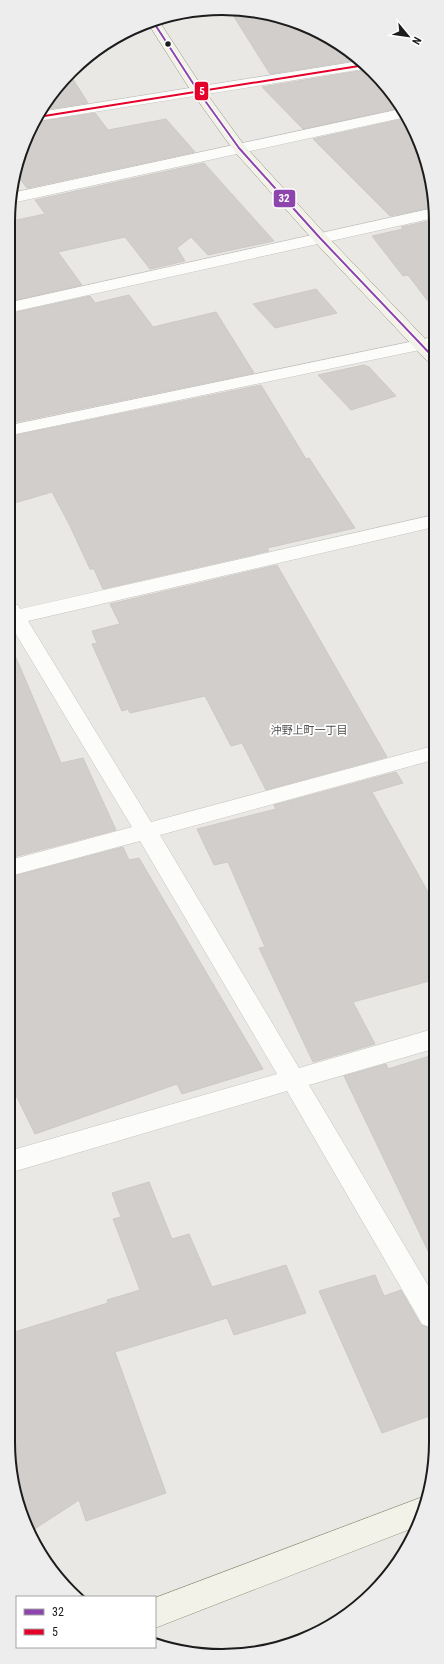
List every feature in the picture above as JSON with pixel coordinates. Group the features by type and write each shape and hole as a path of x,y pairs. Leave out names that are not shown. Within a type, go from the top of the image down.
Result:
{"street":[{"path":"156,26 198,91 239,148 320,238 427,344"},
{"path":"44,116 358,66"},
{"path":"17,197 398,113"},
{"path":"15,306 429,214"},
{"path":"15,429 427,344"},
{"path":"15,614 429,522"},
{"path":"15,620 146,831 429,1311"},
{"path":"15,867 429,754"},
{"path":"15,1160 429,1040"},
{"path":"156,1612 416,1513"}],"building":[{"path":"233,15 262,19 289,26 314,36 352,61 270,74"},
{"path":"362,70 378,86 395,109 303,129 262,87"},
{"path":"73,79 88,103 49,109"},
{"path":"95,113 108,130 166,119 195,152 27,188 20,179 26,155 41,121"},
{"path":"401,119 408,130 418,155 425,182 429,208 390,216 313,139"},
{"path":"204,163 274,241 208,255 191,237 177,248 185,261 150,269 125,237 58,252 82,285 15,300 15,220 45,214 35,200"},
{"path":"429,221 429,302 408,275 403,276 372,236 403,229 401,227"},
{"path":"316,289 337,313 275,328 253,304"},
{"path":"129,295 153,327 216,312 254,373 15,422 15,312 90,296 95,303"},
{"path":"364,365 369,367 396,396 351,410 318,375"},
{"path":"261,385 306,459 309,458 355,528 267,548 269,551 103,589 94,569 90,569 52,492 15,503 15,435"},
{"path":"277,565 387,757 266,790 242,743 231,746 205,696 130,713 128,709 122,711 92,644 97,643 92,631 120,624 110,604"},
{"path":"15,655 61,763 83,758 116,830 15,857"},
{"path":"396,772 403,783 372,792 429,894 429,981 353,1002 375,1044 313,1062 259,948 265,947 228,862 214,865 197,829 276,809 274,805"},
{"path":"123,847 129,860 139,858 263,1069 182,1094 177,1084 35,1134 15,1093 15,876"},
{"path":"429,1056 429,1253 344,1076 386,1064 388,1069"},
{"path":"149,1182 172,1239 189,1234 212,1287 286,1265 306,1313 234,1335 227,1318 115,1352 166,1493 86,1521 79,1500 34,1529 22,1496 15,1456 15,1332 108,1303 107,1300 140,1290 113,1219 121,1217 112,1193"},
{"path":"375,1275 384,1296 401,1290 421,1325 429,1328 429,1416 382,1433 319,1291"}],"transit line":[{"name":"32","path":"156,26 198,91 239,148 320,238 429,353"},
{"name":"5","path":"44,116 358,66"}],"district":[{"name":"沖野上町一丁目","path":"309,730"}]}
